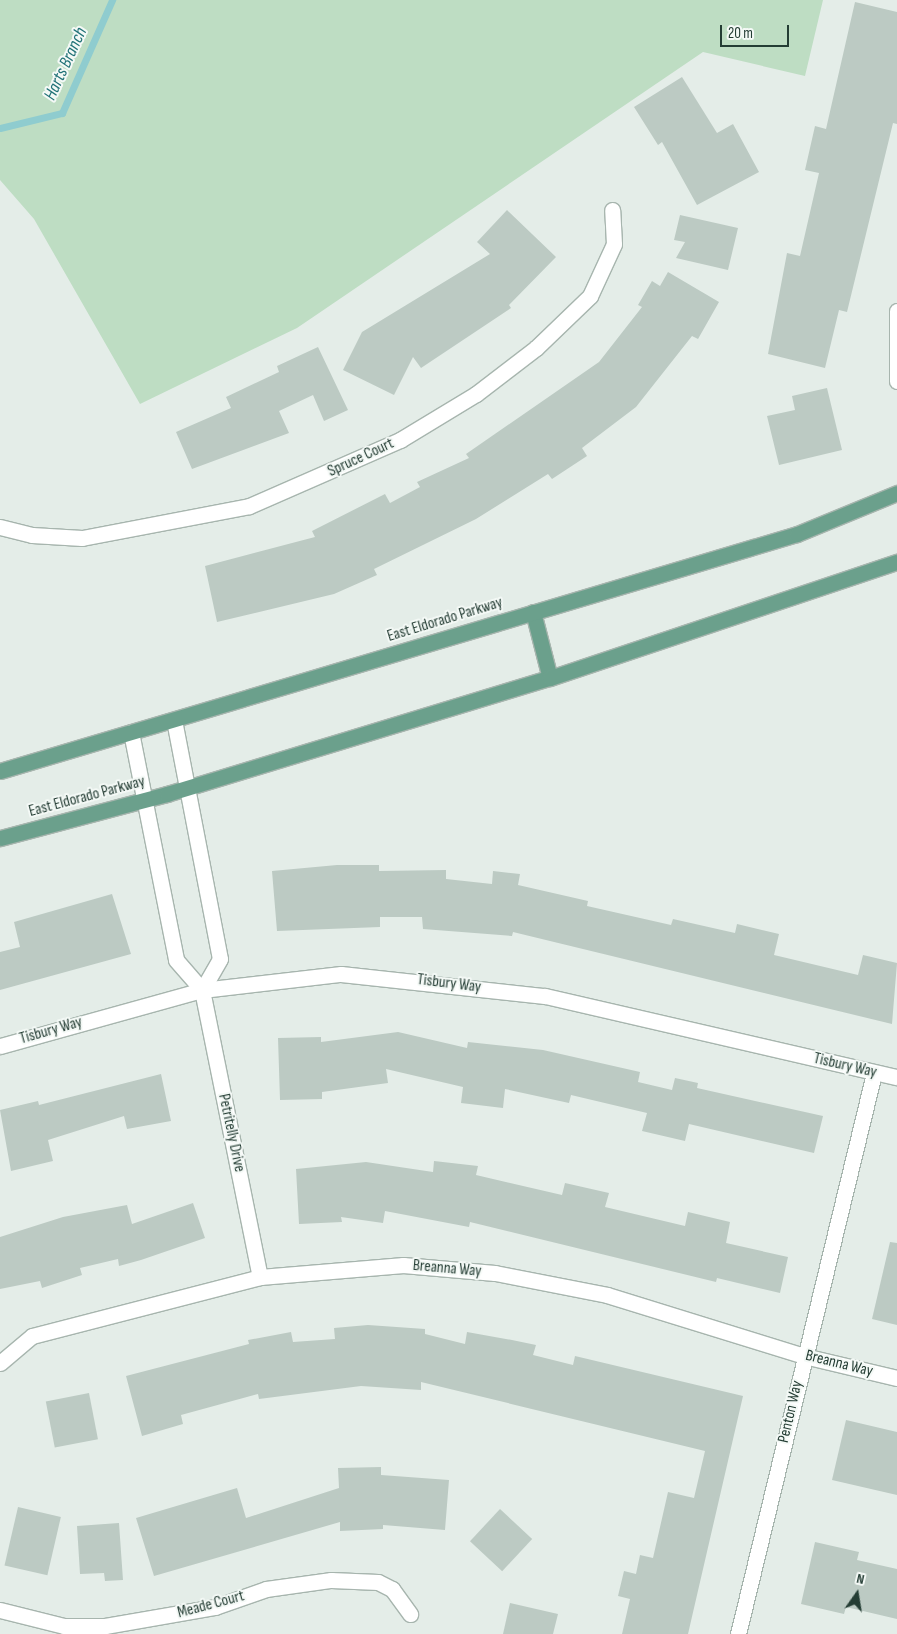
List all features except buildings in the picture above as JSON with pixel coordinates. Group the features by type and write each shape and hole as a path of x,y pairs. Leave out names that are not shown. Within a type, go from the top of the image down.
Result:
{"main road":[{"name":"East Eldorado Parkway","path":"0,771 797,534 897,493"},
{"name":"East Eldorado Parkway","path":"0,838 187,788 550,678 897,562"},
{"path":"533,612 550,678"}],"street":[{"name":"Spruce Court","path":"0,527 32,535 82,538 249,506 400,440 484,388 536,348 590,296 614,244 612,210"},
{"path":"897,311 897,381"},
{"path":"174,720 220,960 202,990"},
{"name":"Petritelly Drive","path":"131,732 176,960 202,990 260,1277"},
{"name":"Tisbury Way","path":"0,1046 202,990 341,974 441,982 586,1004 897,1077"},
{"name":"Penton Way","path":"738,1634 874,1073"},
{"name":"Breanna Way","path":"0,1363 32,1336 260,1277 402,1265 495,1273 607,1295 804,1356 897,1378"},
{"name":"Meade Court","path":"0,1610 64,1626 105,1626 215,1606 266,1589 331,1580 378,1582 392,1589 410,1614"}],"green space":[{"path":"0,0 823,0 805,76 703,52 297,328 140,404 34,219 0,180"}],"waterway":[{"name":"Harts Branch","path":"0,128 62,113 112,0"}]}
